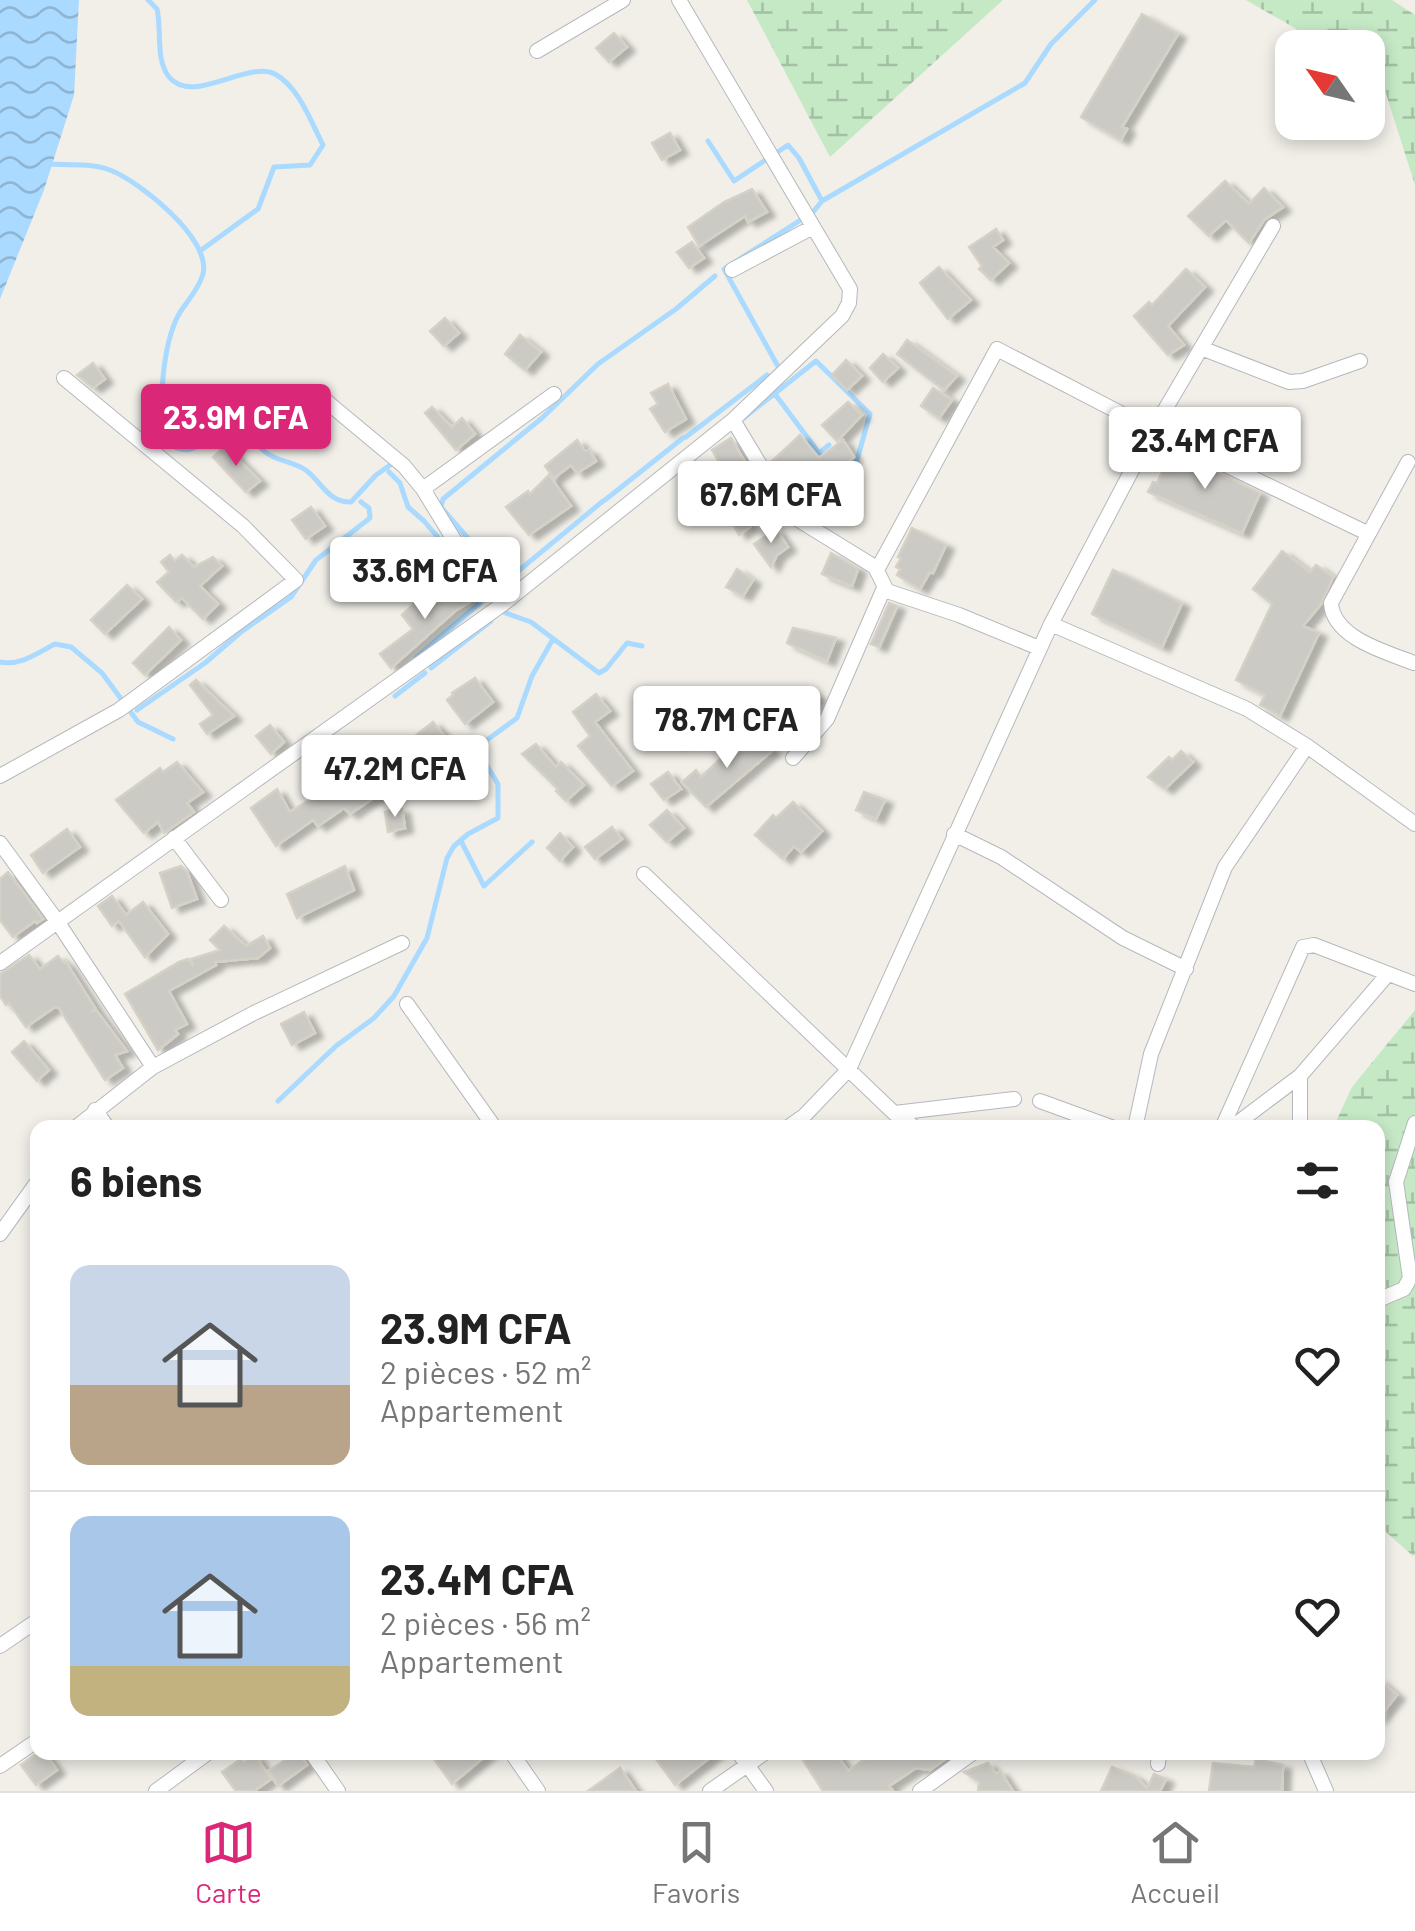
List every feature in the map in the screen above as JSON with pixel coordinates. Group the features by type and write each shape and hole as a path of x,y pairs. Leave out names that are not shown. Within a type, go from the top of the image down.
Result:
{"street":[{"path":"537,51 622,0"},
{"path":"0,963 503,604 733,420 842,316 849,303 850,289 678,0"},
{"path":"798,1120 848,1069 1051,624 1152,430 1272,226"},
{"path":"732,270 813,227"},
{"path":"1201,348 1290,382 1360,361"},
{"path":"877,570 997,349 1152,430 1367,533"},
{"path":"0,776 119,710 296,580 243,526 64,378"},
{"path":"315,392 404,466 503,604"},
{"path":"423,489 554,394"},
{"path":"733,420 783,503 798,520 877,570 884,588 827,719 793,758"},
{"path":"1408,462 1330,603 1331,614 1349,633 1414,664"},
{"path":"884,588 1039,648"},
{"path":"1051,624 1247,710 1307,746 1415,824"},
{"path":"1137,1120 1151,1054 1225,867 1307,746"},
{"path":"954,834 1000,857 1123,938 1186,969"},
{"path":"174,838 220,900"},
{"path":"0,843 57,921 153,1067"},
{"path":"644,874 904,1120"},
{"path":"84,1120 153,1067 254,1013 402,943"},
{"path":"1226,1120 1303,947 1314,945 1415,984"},
{"path":"1242,1120 1300,1076 1388,974"},
{"path":"407,1004 488,1120"},
{"path":"1300,1076 1300,1120"},
{"path":"894,1113 1014,1099"},
{"path":"1040,1101 1092,1120"},
{"path":"95,1110 102,1120"},
{"path":"1385,1297 1404,1289 1410,1278 1396,1182 1415,1123"},
{"path":"0,1234 30,1192"},
{"path":"0,1646 30,1625"},
{"path":"0,1766 30,1745"},
{"path":"156,1791 197,1760"},
{"path":"317,1760 338,1791"},
{"path":"516,1760 538,1791"},
{"path":"710,1791 742,1760"},
{"path":"744,1760 766,1791"},
{"path":"920,1791 963,1760"},
{"path":"1312,1760 1326,1791"}],"green space":[{"path":"747,0 1003,0 830,157"},
{"path":"1246,0 1392,0 1415,15 1415,185 1385,91 1385,30 1298,30"},
{"path":"1415,1010 1413,1556 1385,1531 1385,1120 1337,1120 1352,1087"}],"water":[{"path":"0,0 79,0 74,95 44,190 0,299"}],"building":[{"path":"1142,14 1178,34 1122,127 1127,129 1121,140 1081,117"},
{"path":"614,33 627,47 609,62 596,48"},
{"path":"670,133 680,150 662,160 652,143"},
{"path":"1225,181 1249,204 1264,188 1283,207 1264,220 1249,243 1226,220 1209,236 1188,216"},
{"path":"752,189 767,212 748,222 745,216 699,246 688,227 724,202"},
{"path":"996,229 1003,240 993,247 1009,263 991,280 979,269 982,266 969,247"},
{"path":"692,242 704,258 689,268 677,252"},
{"path":"939,267 971,300 948,319 920,283"},
{"path":"1186,269 1205,287 1168,326 1184,345 1168,355 1134,316 1149,302 1152,305"},
{"path":"445,318 459,333 444,346 430,331"},
{"path":"520,335 541,352 525,370 505,354"},
{"path":"907,340 957,376 944,390 897,354"},
{"path":"883,354 898,368 883,382 870,368"},
{"path":"846,360 862,376 847,390 832,375"},
{"path":"93,363 105,379 93,388 77,375"},
{"path":"668,384 686,419 665,432 650,409 658,404 651,393"},
{"path":"933,388 952,400 939,418 921,406"},
{"path":"848,402 862,415 837,441 822,425"},
{"path":"432,407 452,427 462,418 475,434 456,450 425,413"},
{"path":"800,435 819,458 843,440 854,457 838,470 823,478 820,474 811,482 796,466 781,479 771,462"},
{"path":"731,438 767,500 743,516 750,527 739,535 725,509 737,502 729,486 732,484 712,450"},
{"path":"577,440 596,461 577,473 571,465 554,478 545,466"},
{"path":"225,446 260,481 246,492 213,457"},
{"path":"1172,451 1260,493 1242,533 1148,492 1153,482 1157,483"},
{"path":"549,475 571,506 529,535 506,507 528,491 530,494"},
{"path":"311,507 325,526 306,539 292,520"},
{"path":"912,528 946,545 933,573 920,589 897,575 901,558 898,557"},
{"path":"776,529 788,547 777,555 771,567 754,544"},
{"path":"1282,551 1310,572 1316,565 1333,577 1321,604 1303,626 1319,633 1280,716 1260,705 1265,695 1236,680 1272,604 1253,589"},
{"path":"831,553 858,569 852,586 822,574"},
{"path":"170,555 175,561 182,555 194,567 213,557 222,566 200,586 218,604 203,619 182,598 176,602 157,582 169,572 161,562"},
{"path":"737,569 753,580 743,596 726,587"},
{"path":"1113,570 1182,603 1162,647 1092,614"},
{"path":"461,584 473,600 455,611 391,668 380,654 413,629 402,615 425,594 433,605"},
{"path":"127,585 142,599 105,634 91,620"},
{"path":"889,603 897,606 879,647 871,644"},
{"path":"169,627 181,640 145,675 133,663"},
{"path":"793,628 836,638 827,661 787,643"},
{"path":"475,678 493,702 465,724 447,700"},
{"path":"196,680 234,716 207,734 200,724 213,715 190,685"},
{"path":"806,688 819,697 808,714 795,704"},
{"path":"596,694 610,711 595,722 633,771 612,786 578,746 590,736 573,712"},
{"path":"682,714 695,731 677,744 664,727"},
{"path":"433,722 447,739 424,758 410,740"},
{"path":"270,725 284,742 271,754 256,736"},
{"path":"757,735 772,751 706,807 682,782 696,770 701,777 735,745 740,751"},
{"path":"536,744 556,767 561,762 584,785 566,801 522,754"},
{"path":"1181,751 1193,762 1165,789 1148,777 1169,757 1172,760"},
{"path":"177,762 203,792 187,803 194,812 164,833 158,822 144,833 116,800 160,768 163,772"},
{"path":"377,769 390,787 350,814 344,808 318,826 313,820 276,846 251,808 277,789 290,812 328,788 336,797"},
{"path":"668,772 681,789 664,800 651,784"},
{"path":"864,792 885,800 876,819 856,810"},
{"path":"793,802 822,831 801,852 794,846 783,859 755,835 773,815 776,818"},
{"path":"402,809 405,828 388,832 385,812"},
{"path":"667,810 684,828 667,842 650,825"},
{"path":"612,827 622,839 595,859 585,847"},
{"path":"67,829 80,847 43,873 31,855"},
{"path":"560,833 573,847 560,861 547,848"},
{"path":"181,866 197,899 172,908 160,873"},
{"path":"345,866 354,890 297,918 287,894"},
{"path":"8,872 43,919 13,937 0,920 0,879"},
{"path":"112,896 126,915 143,902 168,934 145,957 119,921 112,926 98,906"},
{"path":"224,926 246,946 263,936 270,948 258,958 215,962 216,965 169,991 187,1024 175,1030 178,1034 158,1050 125,994 179,962 188,959 193,966 191,959 220,950 210,940"},
{"path":"29,955 40,969 58,956 66,962 95,1008 93,1011 127,1051 115,1055 123,1068 105,1080 59,1008 26,1027 9,1003 6,1005 0,996 0,974"},
{"path":"304,1012 315,1033 292,1045 281,1024"},
{"path":"24,1041 49,1070 37,1081 12,1052"},
{"path":"1385,1685 1397,1695 1385,1710"},
{"path":"30,1758 50,1760 57,1770 36,1785 21,1765"},
{"path":"240,1760 258,1760 271,1779 254,1791 236,1791 222,1772"},
{"path":"285,1760 304,1760 307,1765 278,1786 268,1771"},
{"path":"435,1760 480,1760 452,1784"},
{"path":"657,1760 707,1760 675,1785"},
{"path":"803,1760 840,1760 848,1771 863,1760 944,1760 930,1770 916,1768 889,1786 893,1791 823,1791"},
{"path":"1256,1760 1283,1765 1282,1791 1209,1791 1213,1763 1254,1767"},
{"path":"988,1763 996,1774 1000,1771 1013,1791 978,1791 979,1782 964,1772"},
{"path":"1112,1767 1135,1776 1147,1788 1154,1774 1166,1779 1160,1791 1101,1791"},
{"path":"620,1768 636,1791 588,1791"}],"waterway":[{"path":"148,0 157,9 160,53 169,77 179,85 192,87 250,73 275,74 298,96 323,145 310,165 274,167 258,209 200,251"},
{"path":"780,370 724,269 813,212 822,201 1025,83 1051,44 1095,0"},
{"path":"708,141 734,181 788,145 822,201"},
{"path":"48,164 95,166 123,176 171,213 203,260 199,285 173,327 165,359 162,414 168,443 192,449 205,440 220,418 233,415 269,455 302,468 331,496 351,502 393,463"},
{"path":"478,550 441,507 443,499 542,418 598,364 715,276"},
{"path":"741,420 816,361 870,414 857,460 796,511"},
{"path":"686,437 767,375"},
{"path":"775,394 819,453 829,445"},
{"path":"605,500 683,438"},
{"path":"389,472 400,483 408,507 488,596 433,643"},
{"path":"494,591 603,501"},
{"path":"137,710 291,597 316,560 370,518 369,508 361,502"},
{"path":"503,612 531,622 599,673 627,643 642,646"},
{"path":"431,668 491,621"},
{"path":"278,1101 394,996 427,938 447,858 454,846 498,818 498,784 476,748 517,718 532,676 553,639"},
{"path":"0,662 22,660 55,644 71,647 102,673 138,722 173,739"},
{"path":"416,658 432,644"},
{"path":"395,696 425,673"},
{"path":"461,841 484,886 532,842"}]}
